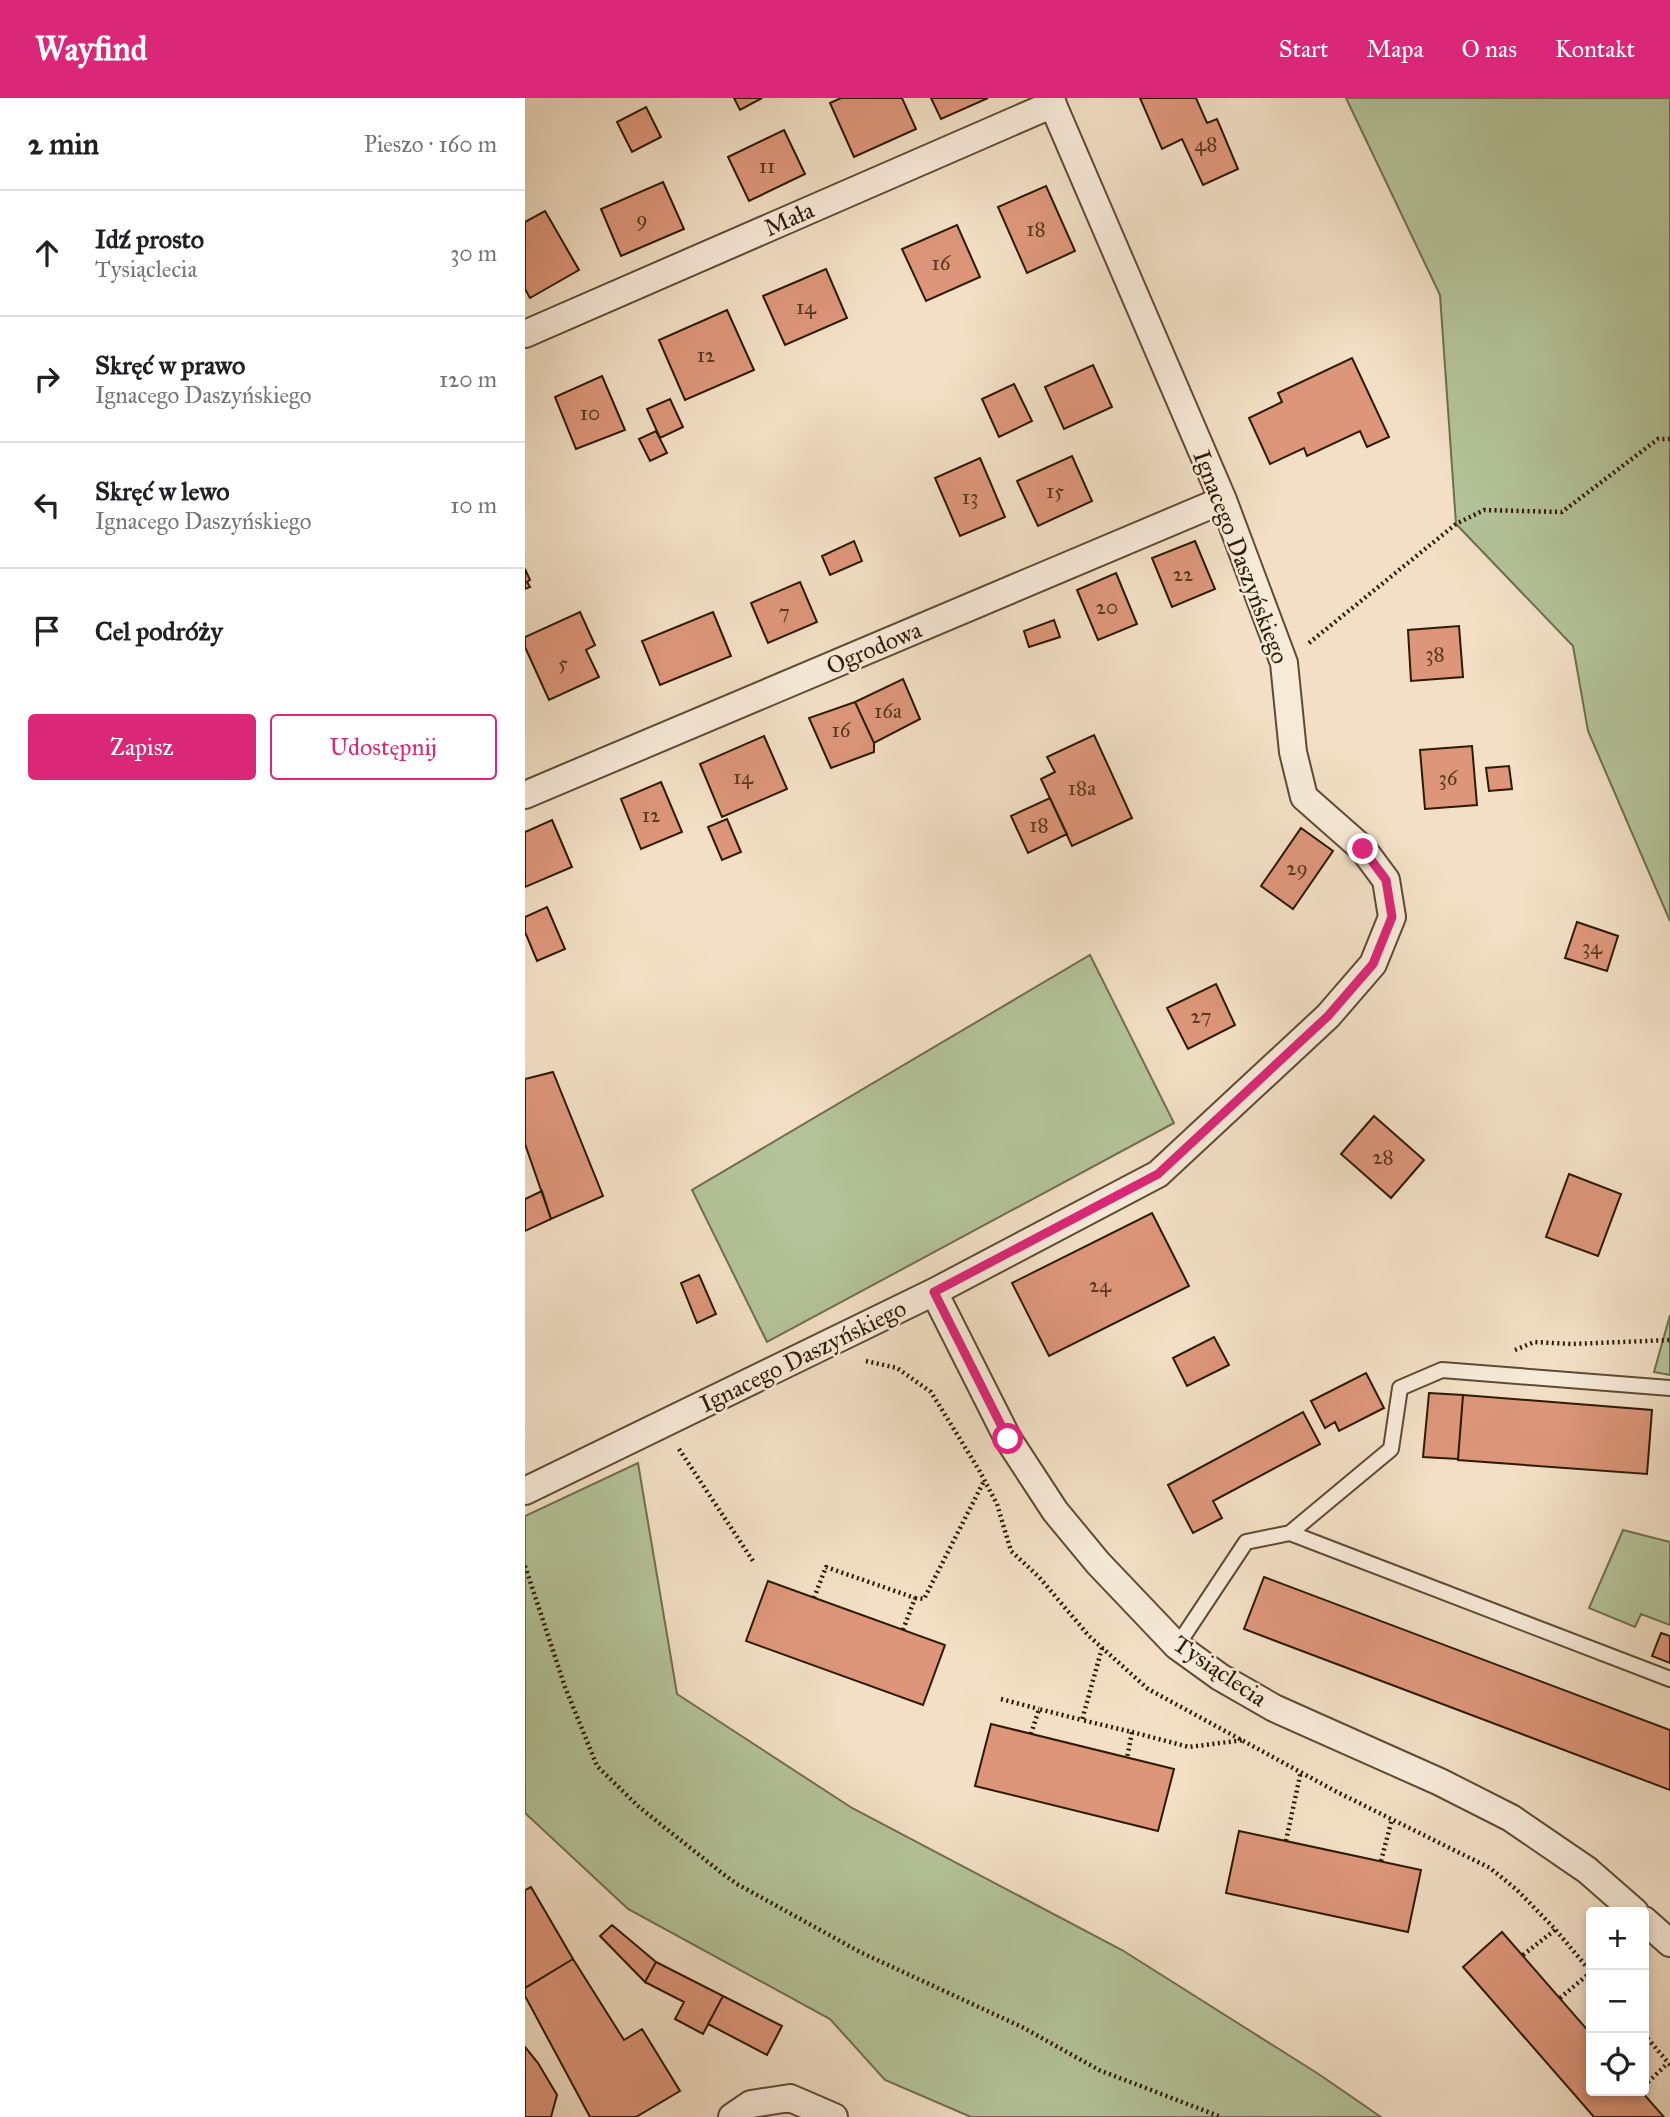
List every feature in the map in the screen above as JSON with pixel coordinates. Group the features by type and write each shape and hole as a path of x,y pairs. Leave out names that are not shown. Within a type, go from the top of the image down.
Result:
{"street":[{"name":"Mała","path":"525,334 1051,101"},
{"name":"Ignacego Daszyńskiego","path":"525,1491 934,1292 1158,1174 1328,1016 1373,964 1392,917 1386,880 1363,849 1304,797 1293,751 1284,663 1223,500 1051,101"},
{"name":"Ogrodowa","path":"525,795 1223,500"},
{"name":"Tysiąclecia","path":"934,1292 1008,1439 1055,1511 1098,1563 1177,1646 1220,1677 1274,1708 1440,1782 1511,1818 1587,1870 1629,1907"},
{"path":"1649,1925 1670,1944"},
{"path":"732,2117 751,2104 790,2098 834,2117"}],"lane":[{"path":"1177,1646 1246,1542 1290,1533 1391,1449 1400,1388 1442,1370 1670,1388"},
{"path":"1290,1533 1670,1679"}],"path":[{"path":"1284,663 1456,524 1483,510 1562,512 1658,439 1670,439"},
{"path":"1512,1351 1534,1342 1572,1344 1670,1340"},
{"path":"672,1440 753,1561"},
{"path":"814,1598 826,1567 924,1599 985,1480"},
{"path":"525,1566 565,1686 597,1766 639,1807 712,1865 737,1884 860,1952 1023,2026 1099,2070 1221,2117"},
{"path":"903,1630 915,1598"},
{"path":"1082,1720 1102,1648"},
{"path":"1001,1699 1189,1747 1245,1740"},
{"path":"1031,1734 1039,1709"},
{"path":"1128,1758 1132,1732"},
{"path":"1286,1841 1301,1771"},
{"path":"1381,1861 1392,1819"},
{"path":"1523,1955 1555,1929"},
{"path":"1560,1998 1586,1976"},
{"path":"1649,2040 1669,2064 1649,2082"}],"green space":[{"path":"1346,98 1670,98 1670,921 1588,731 1573,646 1456,524 1440,295"},
{"path":"1090,955 1174,1123 767,1342 692,1190"},
{"path":"1670,1315 1670,1375 1654,1372"},
{"path":"638,1463 677,1694 852,1808 1122,1950 1320,2075 1381,2117 971,2117 885,2080 830,2019 628,1909 525,1813 525,1516"},
{"path":"1623,1530 1670,1542 1670,1625 1641,1614 1635,1627 1589,1608"}],"building":[{"path":"734,98 762,98 740,110"},
{"path":"841,98 902,98 916,129 854,157 830,103"},
{"path":"931,98 988,98 941,119"},
{"path":"1140,98 1196,98 1207,123 1217,119 1238,169 1203,185 1182,139 1162,149"},
{"path":"646,107 661,137 632,152 617,122"},
{"path":"784,130 805,174 749,201 728,157"},
{"path":"663,182 684,229 621,256 601,209"},
{"path":"1046,186 1075,251 1027,273 998,207"},
{"path":"545,211 579,270 530,298 525,289 525,222"},
{"path":"957,225 980,277 926,301 902,249"},
{"path":"826,269 847,318 785,345 763,296"},
{"path":"727,310 754,370 685,400 659,340"},
{"path":"1352,358 1389,437 1367,447 1360,431 1307,456 1304,448 1270,464 1249,418 1282,402 1278,393"},
{"path":"1093,365 1112,407 1064,429 1045,387"},
{"path":"602,376 625,430 576,449 555,397"},
{"path":"1014,384 1032,421 999,437 982,399"},
{"path":"670,399 683,427 660,438 647,409"},
{"path":"656,431 667,453 650,461 639,439"},
{"path":"1072,456 1092,501 1038,526 1017,481"},
{"path":"980,458 1005,517 960,536 935,478"},
{"path":"854,541 862,561 830,575 822,556"},
{"path":"1195,541 1215,589 1172,607 1152,558"},
{"path":"525,569 530,587 525,589"},
{"path":"1116,573 1137,624 1098,640 1077,590"},
{"path":"800,582 817,622 768,643 751,603"},
{"path":"580,612 595,645 586,650 599,677 549,700 525,647 525,637"},
{"path":"713,612 731,656 660,685 642,641"},
{"path":"1054,620 1060,637 1029,647 1024,631"},
{"path":"1459,626 1463,677 1411,681 1408,630"},
{"path":"903,679 920,719 874,743 855,702"},
{"path":"855,702 874,743 874,752 831,768 809,718"},
{"path":"1094,735 1132,818 1072,846 1041,779 1055,772 1047,757"},
{"path":"764,736 787,789 722,817 700,764"},
{"path":"1472,746 1477,805 1425,809 1420,750"},
{"path":"1509,766 1512,789 1489,791 1486,768"},
{"path":"661,782 682,832 641,849 621,799"},
{"path":"1050,798 1067,834 1028,853 1011,816"},
{"path":"727,819 741,852 722,860 708,827"},
{"path":"552,820 572,867 525,887 525,832"},
{"path":"1301,828 1333,851 1293,909 1261,886"},
{"path":"547,907 565,949 537,961 525,932 525,917"},
{"path":"1577,922 1618,936 1607,971 1565,958"},
{"path":"1216,984 1235,1025 1188,1049 1167,1008"},
{"path":"553,1072 603,1196 551,1219 525,1144 525,1079"},
{"path":"1374,1116 1424,1160 1391,1198 1341,1154"},
{"path":"1569,1174 1621,1194 1598,1256 1546,1237"},
{"path":"542,1191 551,1219 525,1231 525,1199"},
{"path":"1152,1213 1189,1286 1049,1356 1012,1283"},
{"path":"699,1275 716,1314 697,1323 681,1283"},
{"path":"1214,1337 1229,1365 1187,1386 1173,1358"},
{"path":"1366,1373 1384,1408 1339,1431 1335,1422 1325,1428 1311,1401"},
{"path":"1429,1393 1463,1395 1458,1459 1423,1457"},
{"path":"1463,1395 1652,1410 1647,1474 1458,1460"},
{"path":"1303,1412 1320,1444 1213,1501 1222,1518 1193,1533 1168,1485"},
{"path":"1264,1577 1670,1730 1670,1790 1244,1629"},
{"path":"768,1581 945,1645 923,1705 746,1641"},
{"path":"1661,1633 1670,1636 1670,1663 1652,1656"},
{"path":"991,1724 1174,1769 1158,1831 975,1786"},
{"path":"1239,1831 1421,1870 1408,1932 1226,1893"},
{"path":"531,1887 573,1959 525,1988 525,1890"},
{"path":"612,1925 656,1962 645,1982 600,1936"},
{"path":"1502,1932 1586,2028 1586,2096 1645,2096 1664,2117 1594,2117 1463,1967"},
{"path":"573,1959 624,2040 642,2029 680,2091 636,2117 590,2117 525,1996 525,1988"},
{"path":"656,1962 723,1996 703,2034 675,2019 684,2002 645,1982"},
{"path":"723,1996 782,2026 767,2055 708,2024"},
{"path":"525,2047 557,2095 551,2117 525,2117"}],"route":[{"path":"1008,1439 934,1292 1158,1174 1328,1016 1373,964 1392,917 1386,880 1363,849"}]}
